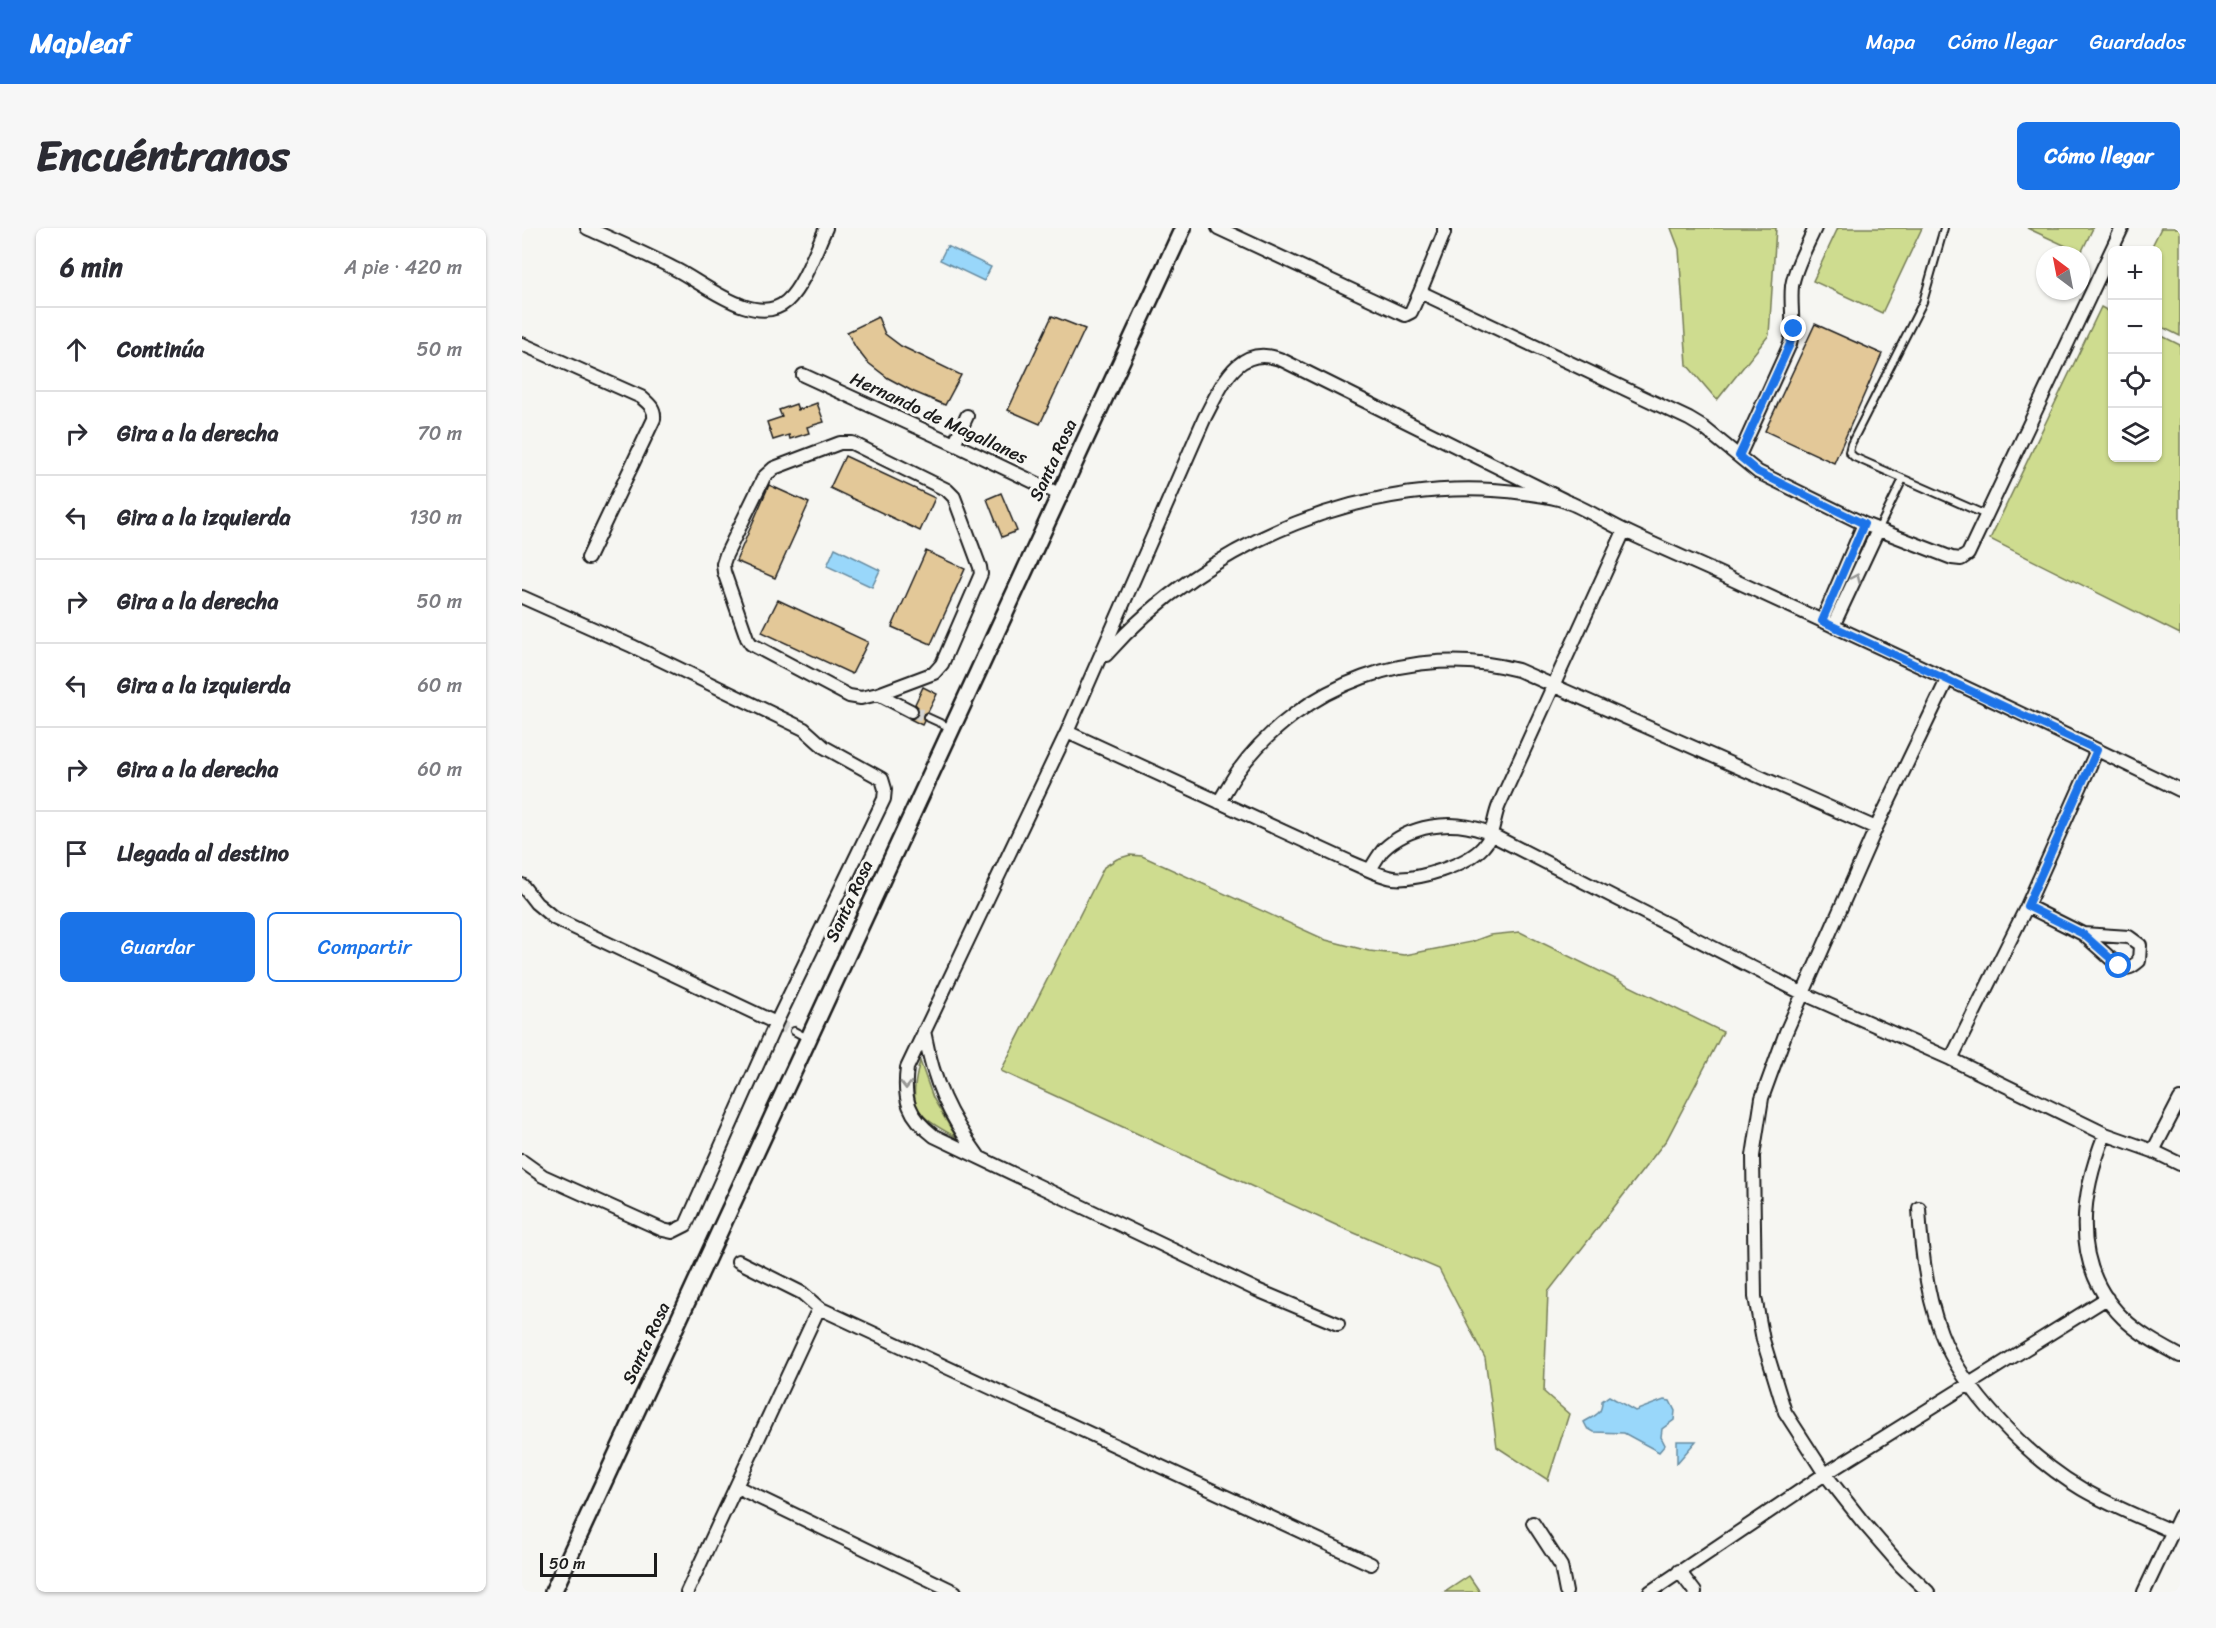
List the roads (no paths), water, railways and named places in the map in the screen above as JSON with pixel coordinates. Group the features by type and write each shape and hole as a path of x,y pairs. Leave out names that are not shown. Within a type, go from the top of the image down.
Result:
{"street":[{"path":"587,228 677,270 726,300 763,309 774,308 786,302 796,290 826,228"},
{"name":"Santa Rosa","path":"552,1592 800,1034 952,728 1183,228"},
{"path":"1218,228 1405,315 1412,312 1444,228"},
{"path":"1739,456 1790,344 1794,329 1792,287 1815,228"},
{"path":"1420,292 1689,419 1704,428 1758,472 1864,524 1952,558 1961,559 1968,554 2122,228"},
{"path":"522,344 641,398 650,404 655,412 654,419 588,558"},
{"path":"1338,1324 1257,1290 934,1136 917,1122 909,1107 904,1088 907,1068 1066,732 1205,417 1223,384 1237,365 1246,358 1258,354 1282,360 1624,531 1827,623 2180,790"},
{"name":"Hernando de Magallanes","path":"803,375 1059,494"},
{"path":"954,444 967,416"},
{"path":"878,694 934,673 942,664 981,574 980,567 954,497 948,490 852,443 840,443 774,468 764,477 726,555 723,564 724,572 751,644 849,696 861,698 878,694 911,711"},
{"path":"1097,664 1144,615 1190,579 1262,538 1309,519 1349,506 1399,495 1441,490 1475,489 1564,500"},
{"path":"1827,623 1864,524"},
{"path":"1827,623 1878,530"},
{"path":"1066,732 1370,870 1393,878 1434,872 1470,857 1483,848 1491,835 1496,814 1624,531"},
{"path":"522,597 632,646 804,729 824,747 882,779 885,789 884,799 776,1023 686,1225 672,1232 663,1230 528,1172 522,1161"},
{"path":"1219,802 1239,770 1264,741 1295,714 1326,692 1358,677 1398,667 1457,660 1492,663 1518,670 1553,684 1876,828"},
{"path":"1928,1592 1901,1566 1862,1521 1825,1474 1785,1412 1763,1340 1755,1297 1753,1156 1762,1098 1802,993 1876,828 1947,680"},
{"path":"1951,1059 2027,906 2097,750"},
{"path":"1370,870 1381,852 1392,843 1417,831 1441,825 1470,826 1802,993 1951,1059 2105,1134 2153,1150 2180,1164"},
{"path":"522,885 535,901 554,918 776,1023"},
{"path":"522,895 535,901"},
{"path":"2027,906 2083,934"},
{"path":"924,1031 931,1066 947,1108 980,1158"},
{"path":"2153,1150 2180,1099"},
{"path":"2105,1134 2095,1160 2085,1208 2086,1255 2094,1277 2122,1317 2136,1329 2180,1356"},
{"path":"1918,1208 1920,1240 1934,1312 1949,1352 1993,1414 2022,1444 2055,1471 2104,1501 2173,1532"},
{"path":"738,1261 801,1293 819,1308 1371,1564"},
{"path":"1650,1592 1825,1474 2107,1298"},
{"path":"687,1592 819,1308"},
{"path":"737,1487 955,1592"},
{"path":"2144,1592 2180,1516"},
{"path":"1533,1523 1561,1566 1566,1592"},
{"path":"1679,1571 1695,1592"}],"lane":[{"path":"1944,228 1923,302 1849,452 1854,457 1986,515"},
{"path":"1878,530 1903,479"},
{"path":"927,717 952,728"}],"water":[{"path":"947,246 991,267 984,281 940,260"},
{"path":"835,548 880,570 872,587 827,566"},
{"path":"1609,1396 1635,1411 1664,1400 1670,1401 1675,1411 1674,1420 1662,1429 1661,1437 1665,1445 1659,1452 1624,1433 1594,1432 1587,1428 1584,1422 1597,1414 1601,1409 1602,1401"},
{"path":"1677,1441 1696,1441 1677,1463"}],"tunnel":[{"path":"911,711 927,717"},
{"path":"776,1023 794,1031"}]}
